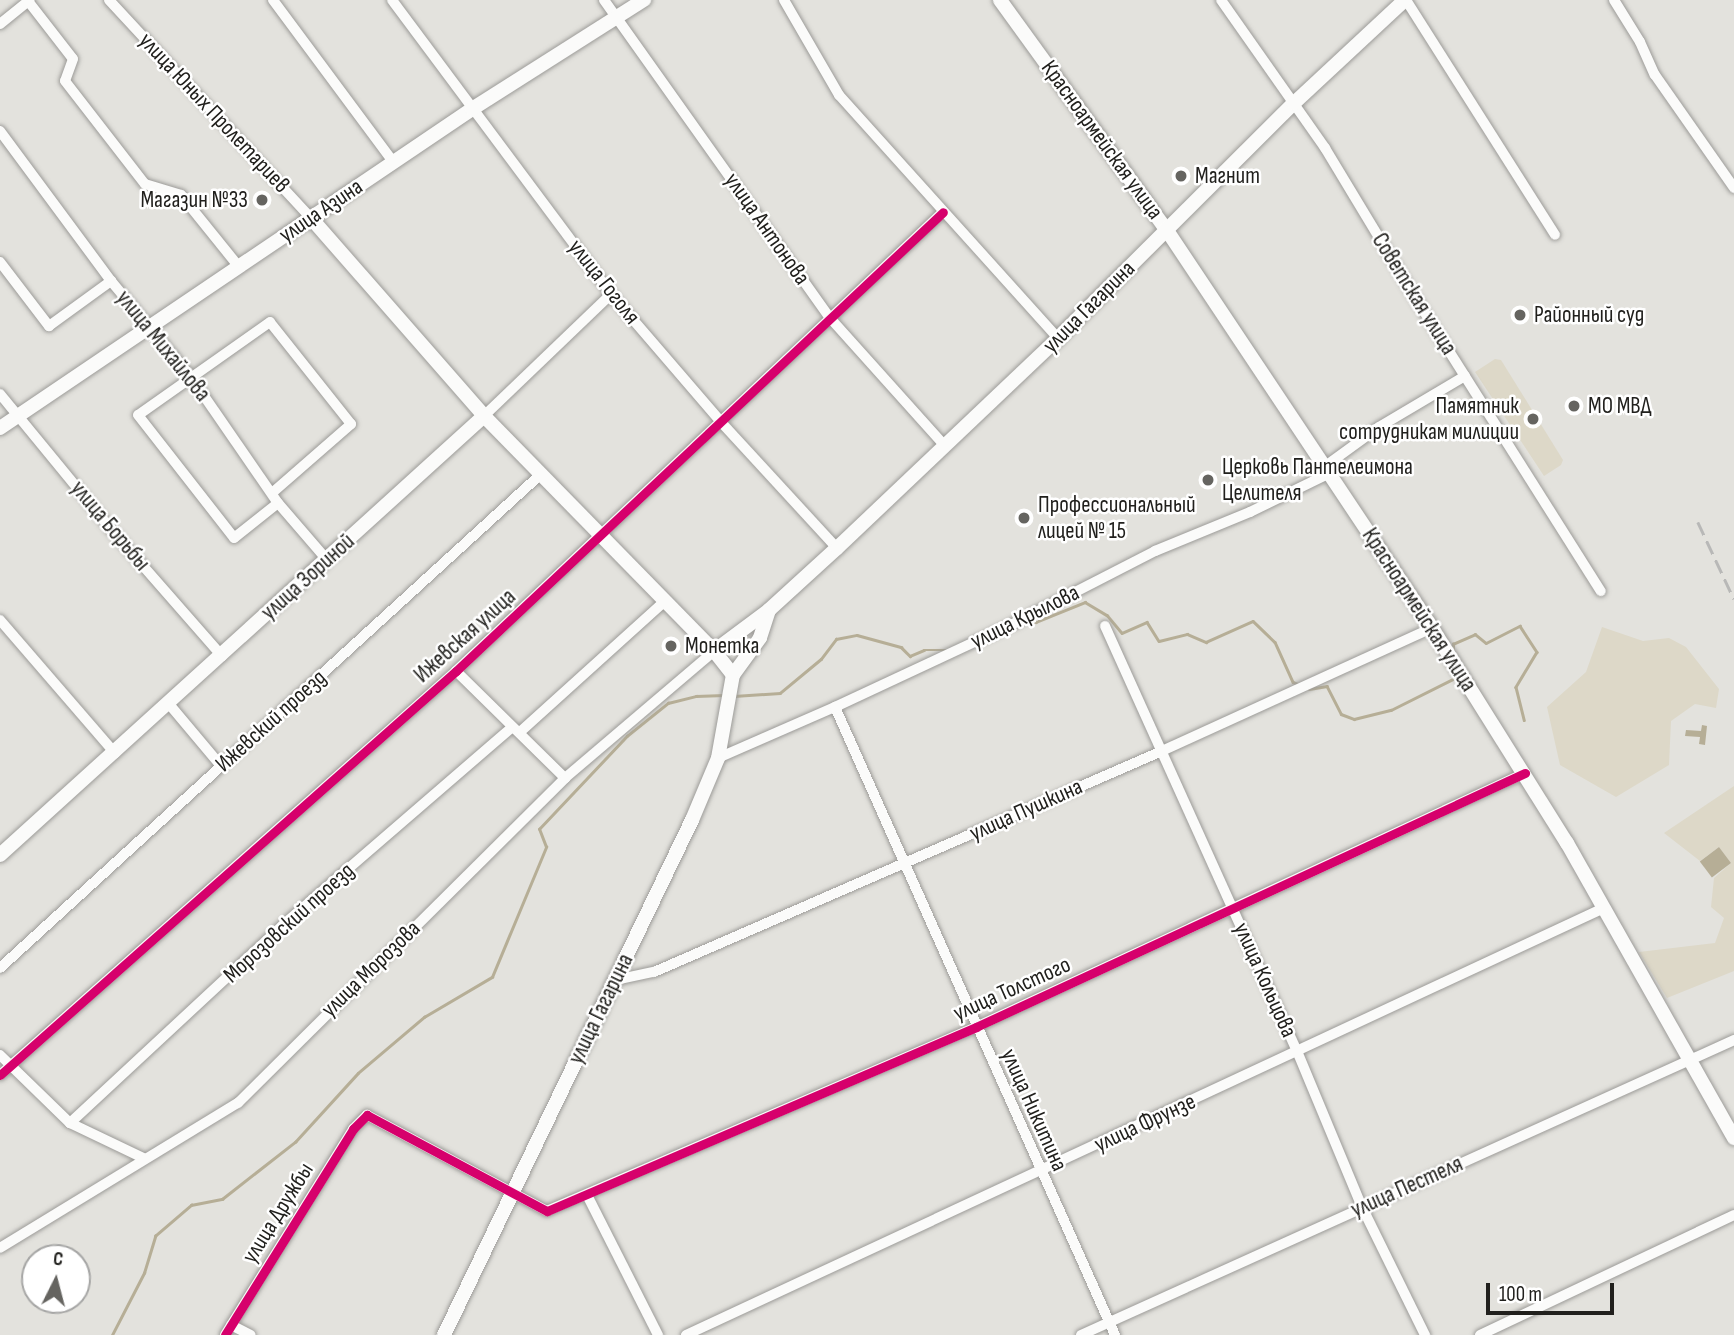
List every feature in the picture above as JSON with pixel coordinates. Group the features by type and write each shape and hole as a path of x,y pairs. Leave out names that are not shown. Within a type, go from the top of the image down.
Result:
{"main road":[{"name":"улица Азина","path":"0,428 472,109 644,0"},
{"name":"Красноармейская улица","path":"1000,0 1166,229 1432,628 1525,773 1734,1138"},
{"name":"улица Гагарина","path":"714,651 769,610 837,548 1058,338 1294,103 1406,0"},
{"name":"улица Юных Пролетариев","path":"310,217 484,416 714,651 733,676"},
{"name":"улица Зориной","path":"0,855 484,416"},
{"path":"733,676 760,638 769,610"},
{"name":"улица Гагарина","path":"444,1335 615,980 718,758 733,676"}],"street":[{"path":"0,24 29,0 73,59 65,81 145,184 181,195 239,267"},
{"name":"улица Юных Пролетариев","path":"109,0 310,217"},
{"path":"272,0 394,163"},
{"name":"улица Гоголя","path":"392,0 611,295 721,422 837,548"},
{"name":"улица Антонова","path":"604,0 831,319 944,446"},
{"path":"784,0 839,94 1058,338"},
{"name":"Советская улица","path":"1221,0 1294,103 1601,592"},
{"path":"1406,0 1555,235"},
{"path":"1614,0 1640,42 1655,75 1734,188"},
{"name":"улица Михайлова","path":"0,131 111,281 191,377 275,498 327,560"},
{"name":"Ижевская улица","path":"0,1075 456,671 943,212"},
{"path":"0,262 49,326 111,281"},
{"name":"улица Зориной","path":"484,416 611,295"},
{"path":"270,322 351,424 234,538 138,415 191,377 270,322"},
{"name":"улица Крылова","path":"718,758 1013,624 1155,551 1250,512 1327,470 1379,427 1465,376"},
{"name":"улица Борьбы","path":"0,394 222,656"},
{"name":"Ижевский проезд","path":"0,968 541,474"},
{"name":"Морозовский проезд","path":"70,1123 283,925 665,601"},
{"path":"0,620 115,753"},
{"name":"улица Кольцова","path":"1105,626 1297,1051 1362,1207 1425,1335"},
{"name":"улица Пушкина","path":"615,980 654,972 1162,751 1432,628"},
{"name":"улица Морозова","path":"0,1248 238,1103 281,1056 565,778 714,651"},
{"path":"456,671 565,778"},
{"path":"169,704 221,766"},
{"name":"улица Никитина","path":"835,707 1115,1335"},
{"name":"улица Толстого","path":"512,1191 547,1212 976,1027 1234,910 1525,773"},
{"name":"улица Фрунзе","path":"686,1335 1604,908"},
{"name":"улица Пестеля","path":"1082,1335 1734,1040"},
{"path":"0,1055 70,1123 145,1159"},
{"name":"улица Дружбы","path":"228,1330 352,1129 367,1115 512,1191"},
{"path":"587,1195 658,1335"},
{"path":"1480,1335 1734,1215"},
{"path":"228,1330 251,1335"}],"shaded area":[{"path":"1495,359 1501,360 1563,460 1561,465 1544,476 1475,372"},
{"path":"1602,627 1643,641 1669,638 1686,647 1719,689 1716,708 1695,704 1671,721 1669,765 1616,797 1560,765 1547,707 1586,672"},
{"path":"1702,725 1707,726 1705,745 1699,744 1700,737 1685,736 1686,730 1701,731"},
{"path":"1734,786 1734,971 1667,998 1639,952 1715,943 1724,918 1711,907 1714,878 1731,863 1719,847 1700,861 1664,833"},
{"path":"1719,847 1731,863 1712,877 1700,861"}],"waterway":[{"path":"1027,620 1036,622 1085,602 1107,615 1122,633 1147,622 1159,641 1187,634 1206,642 1253,621 1275,642 1293,682 1300,685"},
{"path":"1453,651 1453,644 1475,634 1486,643 1520,626 1537,652 1516,687 1524,720"},
{"path":"734,696 780,693 821,659 836,639 857,635 901,647 910,656 924,650 947,650"},
{"path":"1309,689 1327,686 1341,714 1354,719 1391,710 1453,679 1453,671"},
{"path":"112,1335 144,1273 155,1236 191,1205 222,1199 295,1142 358,1073 424,1017 492,977 546,847 539,829 627,736 668,703 696,696 724,695"}],"railway":[{"path":"1698,522 1734,599"}],"cycle path":[{"path":"0,1075 456,671 943,212"},
{"path":"225,1335 353,1129 367,1115 547,1211 976,1027 1525,773"}],"place":[{"name":"Магнит","path":"1181,176"},
{"name":"Магазин №33","path":"262,200"},
{"name":"Районный суд","path":"1520,315"},
{"name":"МО МВД","path":"1574,406"},
{"name":"Памятник сотрудникам милиции","path":"1533,419"},
{"name":"Церковь Пантелеимона Целителя","path":"1208,480"},
{"name":"Профессиональный лицей № 15","path":"1024,518"},
{"name":"Монетка","path":"671,646"}]}
